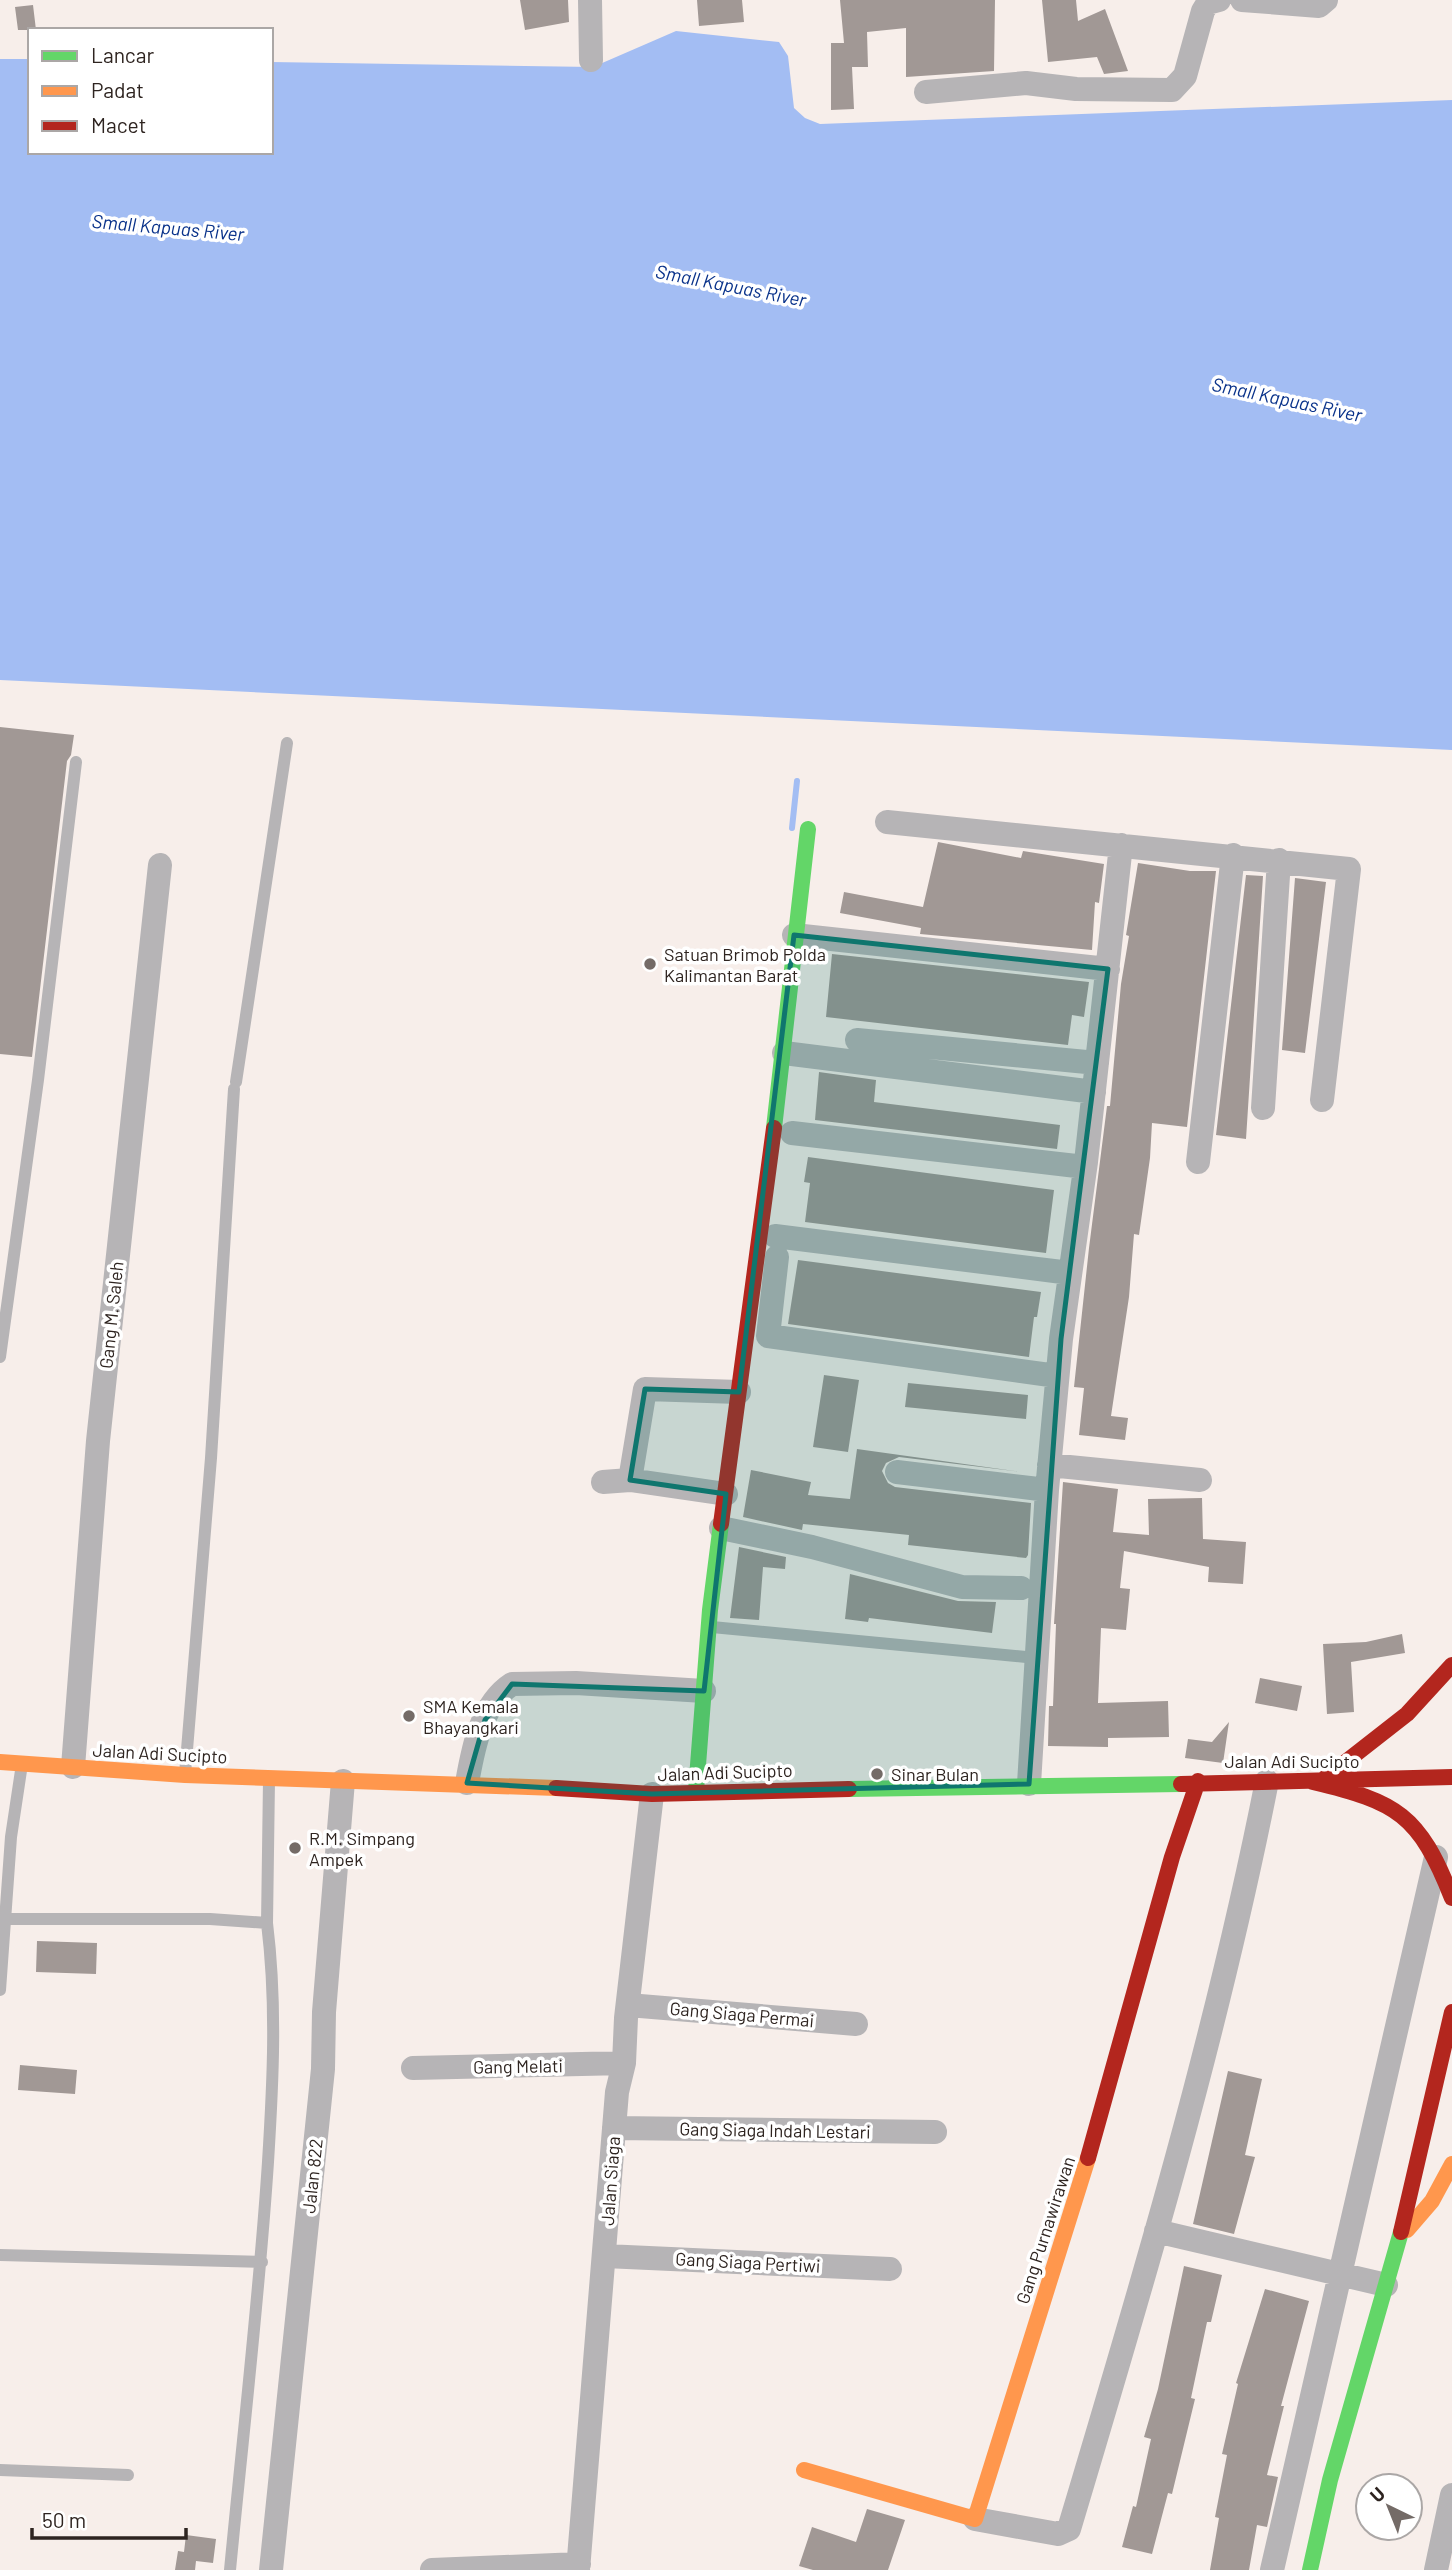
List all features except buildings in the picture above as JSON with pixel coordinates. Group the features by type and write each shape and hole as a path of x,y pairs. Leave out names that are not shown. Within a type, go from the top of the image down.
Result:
{"main road":[{"path":"696,1791 708,1627 784,1053 794,935 808,829"},
{"path":"1317,1782 1406,1717 1432,1693 1452,1665"},
{"name":"Jalan Adi Sucipto","path":"0,1762 185,1775 467,1783 652,1794 1030,1784 1317,1782 1452,1777"},
{"name":"Gang Purnawirawan","path":"975,2519 1076,2200 1172,1857 1198,1781"},
{"path":"1317,1782 1372,1797 1390,1807 1436,1856 1452,1898"},
{"path":"1310,2570 1330,2480 1399,2240 1452,2012"},
{"path":"1399,2240 1432,2201 1452,2164"},
{"path":"804,2470 975,2519"}],"street":[{"path":"590,0 591,60"},
{"path":"926,92 1026,83 1076,89 1172,90 1185,76 1203,11 1208,3 1219,0"},
{"path":"1242,0 1319,6 1326,0"},
{"path":"887,822 1233,855 1349,869 1322,1100"},
{"path":"1030,1784 1047,1490 1057,1376 1085,1167 1121,845"},
{"path":"1198,1162 1233,855"},
{"path":"1263,1108 1279,860"},
{"name":"Gang M. Saleh","path":"73,1767 100,1428 160,865"},
{"path":"794,935 1108,969"},
{"path":"857,1040 1097,1063"},
{"path":"784,1053 1094,1092"},
{"path":"792,1133 1085,1167"},
{"path":"1057,1376 768,1336 776,1247 1070,1273"},
{"path":"630,1480 645,1389 739,1392"},
{"path":"1049,1465 1200,1479"},
{"path":"897,1472 1047,1490"},
{"path":"603,1482 630,1480 726,1494"},
{"path":"721,1528 812,1547 962,1587 1021,1588"},
{"path":"467,1783 481,1728 494,1702 512,1684 588,1684 704,1691"},
{"name":"Jalan 822","path":"271,2570 323,2069 324,2012 343,1781"},
{"path":"975,2519 1058,2534 1069,2529 1156,2231 1226,1969 1267,1781"},
{"name":"Jalan Siaga","path":"578,2567 606,2256 617,2092 624,2063 652,1794"},
{"path":"1272,2570 1436,1856"},
{"name":"Gang Siaga Permai","path":"628,2005 856,2024"},
{"name":"Gang Melati","path":"413,2068 624,2063"},
{"name":"Gang Siaga Indah Lestari","path":"614,2128 936,2132"},
{"path":"1156,2231 1386,2285"},
{"name":"Gang Siaga Pertiwi","path":"606,2256 890,2269"},
{"path":"1436,2570 1452,2495"},
{"path":"432,2570 578,2567"}],"lane":[{"path":"185,1775 211,1458 235,1085 287,743"},
{"path":"0,1357 38,1080 76,762"},
{"path":"708,1627 1036,1658"},
{"path":"0,1990 2,1919 22,1763"},
{"path":"230,2570 262,2262 275,2066 273,1970 267,1923 269,1776"},
{"path":"2,1919 210,1919 267,1923"},
{"path":"0,2255 262,2262"},
{"path":"0,2470 128,2475"}],"highlighted area":[{"path":"794,935 1108,969 1061,1339 1029,1784 652,1794 467,1783 485,1720 512,1684 704,1691 726,1494 630,1480 645,1389 739,1392"}],"water":[{"name":"Small Kapuas River","path":"676,31 779,42 788,56 794,108 805,118 820,124 1452,100 1452,750 0,680 0,59 28,59 28,154 273,154 273,62 593,67"}],"waterway":[{"path":"792,828 797,781"}],"traffic: fast":[{"path":"774,1128 808,829"},
{"path":"696,1791 710,1610 721,1524"},
{"path":"849,1789 1181,1784"},
{"path":"1310,2570 1330,2480 1401,2232"}],"traffic: slow":[{"path":"0,1762 185,1775 556,1788"},
{"path":"804,2470 975,2519 1088,2158"},
{"path":"1407,2230 1432,2201 1452,2164"}],"traffic: jam":[{"path":"721,1524 774,1128"},
{"path":"1320,1782 1407,1714 1452,1665"},
{"path":"1181,1784 1452,1777"},
{"path":"1088,2158 1172,1857 1198,1781"},
{"path":"1313,1782 1366,1797 1402,1816 1428,1847 1452,1898"},
{"path":"556,1788 652,1794 849,1789"},
{"path":"1401,2232 1452,2012"}],"place":[{"name":"Satuan Brimob Polda Kalimantan Barat","path":"650,964"},
{"name":"SMA Kemala Bhayangkari","path":"409,1716"},
{"name":"Sinar Bulan","path":"877,1774"},
{"name":"R.M. Simpang Ampek","path":"295,1848"}]}
